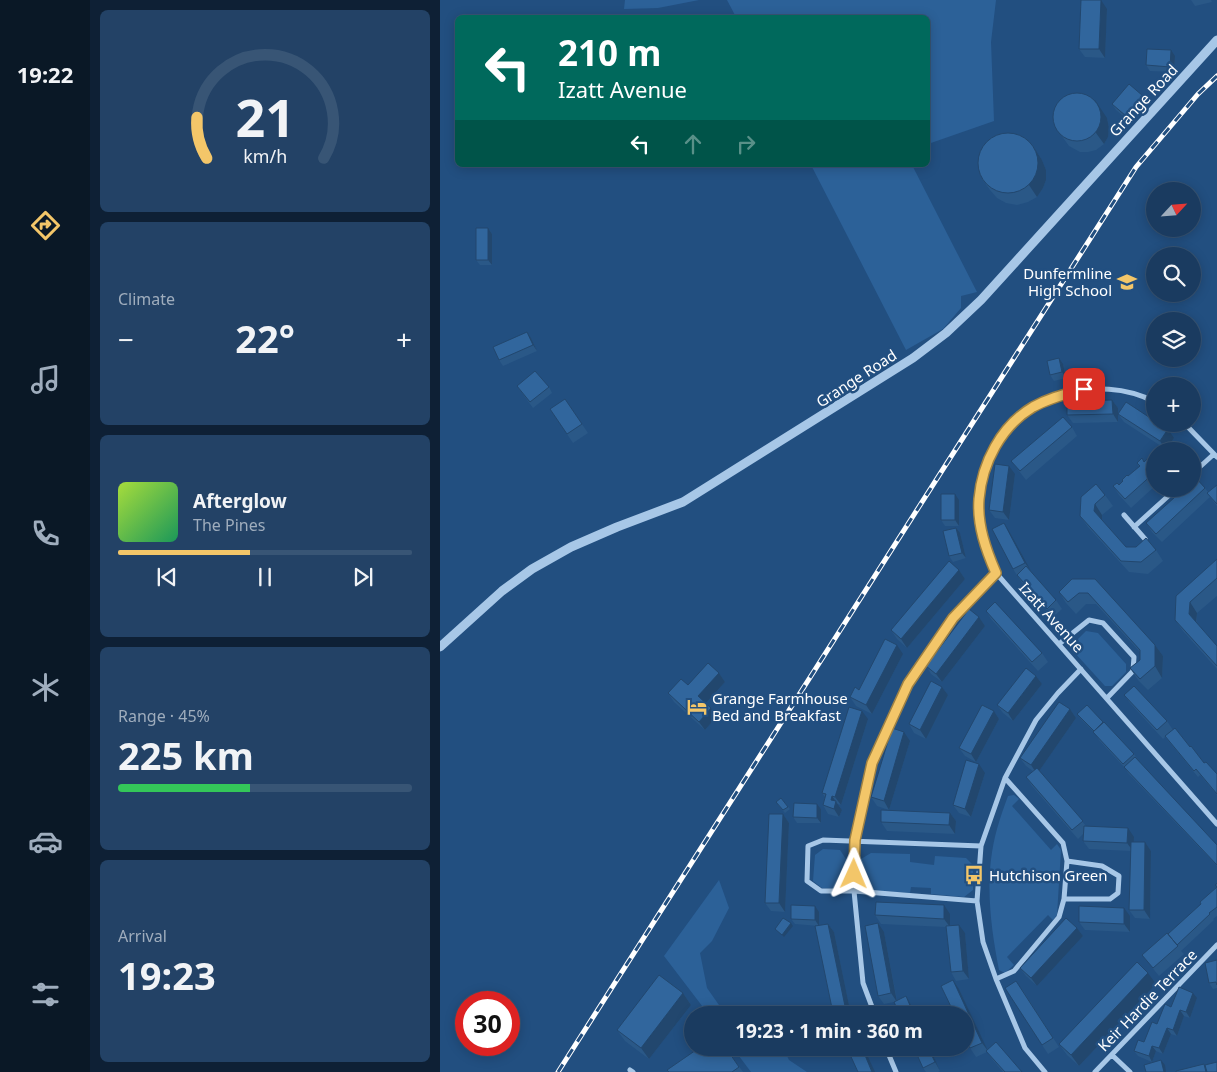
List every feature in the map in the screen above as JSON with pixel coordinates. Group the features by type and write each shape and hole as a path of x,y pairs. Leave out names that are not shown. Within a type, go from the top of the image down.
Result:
{"street":[{"name":"Grange Road","path":"440,647 502,591 532,569 571,547 683,502 913,358 946,333 981,300 1217,40"},
{"name":"Izatt Avenue","path":"1146,399 1129,392 1084,389 1032,408 1015,422 1002,437 990,456 979,500 981,526 986,550 996,573 1217,824"},
{"path":"1193,432 1216,456 1201,467"},
{"path":"1134,527 1167,497"},
{"path":"1124,516 1144,539"},
{"path":"872,1006 863,983 854,891 855,840 872,763 908,684 953,618 996,573"},
{"path":"1059,644 1089,620 1103,623 1134,657 1133,671 1107,698"},
{"path":"1045,1072 1025,1048 996,979 983,942 977,901 982,846 1005,778 1036,720 1081,669"},
{"path":"996,979 1014,971 1058,917 1064,899 1067,861 1062,842 1005,778"},
{"path":"977,901 854,891 820,891 807,881 808,846 824,840 855,840 982,846"},
{"path":"1064,899 1110,899 1118,893 1119,876 1102,866 1067,861"},
{"name":"Keir Hardie Terrace","path":"1095,1072 1217,945"},
{"path":"1112,1054 1130,1072"},
{"path":"889,1056 896,1072"}],"shaded area":[{"path":"625,0 699,0 658,8 624,9"},
{"path":"727,0 996,0 991,42 994,121 930,143 930,15 735,15"},
{"path":"812,167 913,167 977,292 961,296 961,308 943,329 906,350"},
{"path":"1086,631 1098,633 1126,664 1126,672 1112,686 1105,686 1074,652 1073,644"},
{"path":"1014,795 1019,799 1012,806 1051,850 1057,844 1061,850 1057,915 1053,920 1048,915 1007,957 1014,965 1005,973 999,970 996,953 991,917 990,882 993,846 997,829 1008,796"},
{"path":"823,849 840,850 846,859 847,882 841,889 822,888 813,881 815,855"},
{"path":"871,853 910,854 910,862 934,865 935,856 966,858 973,865 973,890 964,897 931,894 931,888 911,887 910,893 865,890 860,882 861,859"},
{"path":"719,880 729,908 712,941 700,953 707,988 720,1006 702,1006 664,956"},
{"path":"739,1056 787,1056 789,1060 807,1072 751,1072"}],"building":[{"path":"1081,0 1101,0 1099,49 1079,49"},
{"path":"1147,49 1171,50 1170,67 1146,65"},
{"path":"1129,84 1143,96 1126,116 1112,104"},
{"path":"1077,93 1086,95 1094,100 1099,108 1101,117 1099,126 1094,134 1086,139 1077,141 1068,139 1060,134 1055,126 1053,117 1055,108 1060,100 1068,95"},
{"path":"1008,133 1025,138 1033,146 1038,163 1033,180 1025,188 1008,193 991,188 983,180 978,163 983,146 991,138"},
{"path":"476,228 488,228 488,260 476,260"},
{"path":"527,332 533,345 499,360 493,347"},
{"path":"1059,358 1062,372 1050,375 1047,361"},
{"path":"535,371 549,387 530,402 517,386"},
{"path":"565,399 582,424 567,434 550,409"},
{"path":"1112,400 1113,414 1067,415 1067,401"},
{"path":"1126,402 1146,415 1146,432 1118,414"},
{"path":"1063,417 1072,427 1020,471 1011,461"},
{"path":"1146,432 1166,432 1160,441"},
{"path":"1142,458 1144,462 1146,460 1146,480 1125,499 1113,486 1117,483 1119,485 1127,475 1140,466 1137,463"},
{"path":"995,464 1009,466 1003,512 989,510"},
{"path":"1096,484 1105,495 1095,504 1094,511 1126,547 1136,547 1146,538 1156,550 1141,562 1121,561 1080,516 1081,497"},
{"path":"1201,484 1205,488 1201,492"},
{"path":"1217,485 1217,504 1207,493"},
{"path":"941,494 955,494 955,520 941,520"},
{"path":"1175,497 1195,497 1156,534 1146,523"},
{"path":"1004,523 1025,563 1013,569 992,529"},
{"path":"956,528 962,553 949,556 943,531"},
{"path":"1217,559 1217,578 1190,602 1189,614 1217,646 1217,666 1175,620 1176,596"},
{"path":"949,561 959,570 901,639 891,630"},
{"path":"1026,566 1056,600 1047,609 1017,575"},
{"path":"1072,579 1095,579 1155,645 1155,666 1140,679 1130,668 1140,660 1140,650 1088,593 1079,593 1068,602 1059,592"},
{"path":"995,602 1042,653 1032,662 986,611"},
{"path":"969,609 979,617 936,674 926,666"},
{"path":"885,639 897,645 866,705 850,697 855,687 859,690"},
{"path":"708,663 719,673 698,696 711,708 699,722 668,693 681,679 688,685"},
{"path":"1026,668 1036,676 1008,713 997,705"},
{"path":"931,681 942,687 920,730 909,724"},
{"path":"1134,686 1167,721 1157,730 1124,695"},
{"path":"1059,702 1070,709 1031,765 1020,758"},
{"path":"982,705 994,711 971,754 959,748"},
{"path":"1087,705 1103,722 1094,731 1077,714"},
{"path":"849,707 862,711 835,797 832,796 831,800 836,801 834,809 823,805 826,794 822,793"},
{"path":"1104,722 1134,754 1123,764 1093,732"},
{"path":"892,728 904,732 884,801 871,797"},
{"path":"1175,728 1204,763 1206,762 1217,774 1217,794 1196,769 1194,771 1165,736"},
{"path":"1135,757 1217,845 1217,865 1124,767"},
{"path":"966,760 979,764 965,809 953,805"},
{"path":"1037,768 1083,821 1072,830 1026,777"},
{"path":"781,798 788,807 783,810 776,802"},
{"path":"794,803 817,804 817,818 793,817"},
{"path":"881,810 950,813 949,825 881,822"},
{"path":"769,814 783,814 779,903 765,903"},
{"path":"1084,826 1128,828 1127,843 1083,841"},
{"path":"1131,842 1145,842 1144,910 1129,910"},
{"path":"1217,887 1217,907 1177,945 1168,934"},
{"path":"876,902 944,905 944,919 875,915"},
{"path":"791,905 815,906 815,920 791,919"},
{"path":"1079,906 1124,908 1124,924 1079,922"},
{"path":"783,918 791,923 782,935 775,929"},
{"path":"1066,918 1077,928 1031,978 1020,968"},
{"path":"878,923 891,993 878,996 865,926"},
{"path":"828,924 845,1006 832,1006 815,926"},
{"path":"959,925 963,971 951,972 946,926"},
{"path":"1167,933 1178,946 1153,968 1142,955"},
{"path":"1217,960 1217,985 1216,982 1209,983 1205,963"},
{"path":"1137,962 1148,973 1071,1055 1059,1044"},
{"path":"659,975 683,993 641,1048 617,1030"},
{"path":"953,980 965,1006 951,1006 941,986"},
{"path":"1016,981 1053,1038 1042,1045 1005,988"},
{"path":"1179,987 1193,993 1186,1012 1180,1010 1173,1030 1167,1028 1159,1048 1152,1046 1149,1056 1134,1051 1138,1040 1144,1042 1152,1022 1157,1024 1165,1004 1171,1007"},
{"path":"906,996 910,1006 896,1006 894,1002"},
{"path":"974,1026 982,1043 974,1046"},
{"path":"996,1042 1022,1072 1005,1072 986,1051"},
{"path":"687,1056 731,1056 739,1067 732,1072 669,1072 667,1070"},
{"path":"851,1056 865,1056 872,1072 858,1072"},
{"path":"918,1056 932,1056 935,1062 923,1068"},
{"path":"1161,1060 1164,1072 1146,1072 1144,1065"},
{"path":"1217,1062 1217,1072 1207,1072 1205,1065"},
{"path":"1204,1064 1206,1072 1176,1072 1176,1071"}],"railway":[{"path":"558,1072 1136,167 1198,94 1217,76"}],"place":[{"name":"Dunfermline High School","path":"1127,282"},
{"name":"Grange Farmhouse Bed and Breakfast","path":"697,707"},
{"name":"Hutchison Green","path":"974,875"}],"route":[{"path":"854,874 855,840 872,763 908,684 953,618 996,573 986,550 981,526 979,500 983,477 990,456 1002,437 1015,422 1032,408 1049,400 1084,389"}]}
